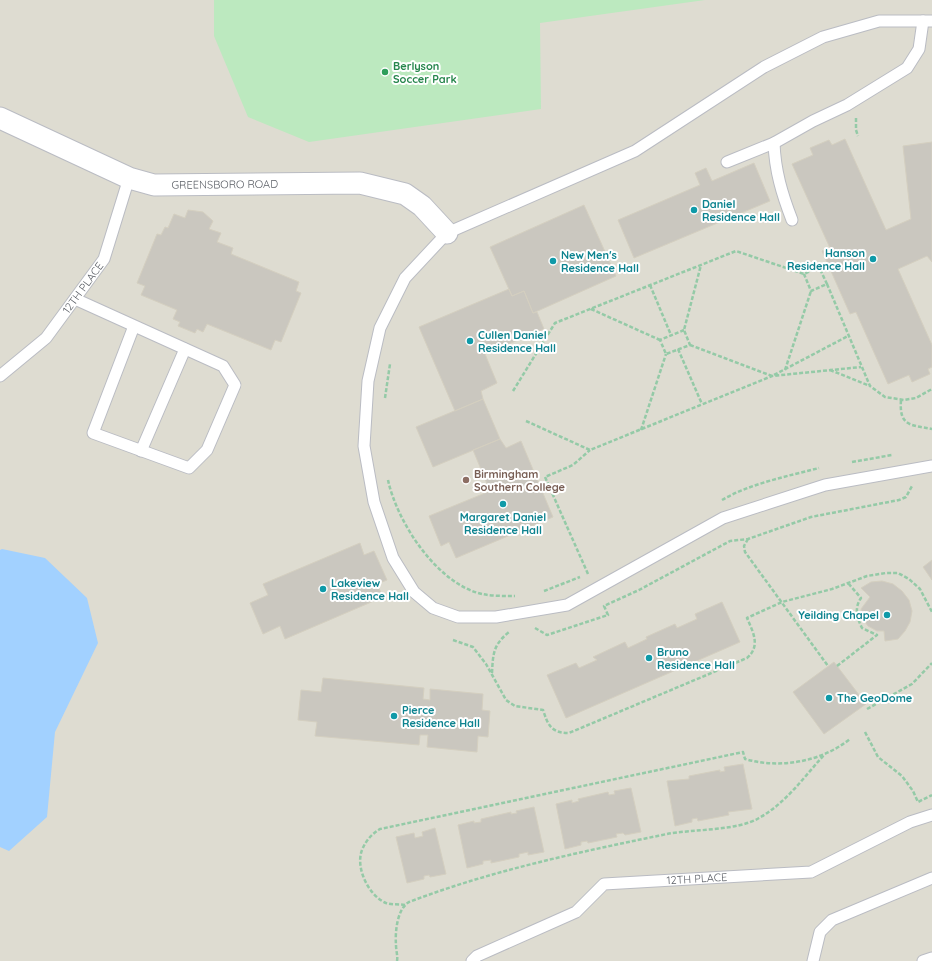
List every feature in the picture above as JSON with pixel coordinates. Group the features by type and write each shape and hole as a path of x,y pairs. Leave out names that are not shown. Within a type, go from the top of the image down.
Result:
{"street":[{"name":"GREENSBORO ROAD","path":"0,118 130,178 154,186 360,183 406,194 422,206 447,233"}],"lane":[{"path":"727,162 774,144 813,121 847,105 907,68 919,49 927,21 879,21 823,36 764,67 635,151 447,233 406,278 380,328 368,381 364,446 374,502 393,558 414,592 432,608 458,617 496,617 567,605 723,518 825,485 932,466"},
{"path":"774,144 775,167 783,198 792,220"},
{"name":"12TH PLACE","path":"0,376 46,338 104,259 130,178"},
{"path":"74,299 223,366 235,385 206,450 189,468 92,433 134,326"},
{"path":"141,451 185,349"},
{"name":"12TH PLACE","path":"472,961 477,956 576,912 604,884 811,872 910,822 932,815"},
{"path":"813,961 820,932 832,920 932,878"},
{"path":"924,961 932,958"}],"path":[{"path":"513,391 555,323 736,251 804,274 819,267 870,386"},
{"path":"690,344 684,330 701,265"},
{"path":"785,370 812,291 804,274"},
{"path":"812,291 827,284"},
{"path":"650,285 671,335"},
{"path":"590,309 660,340 666,354 641,430"},
{"path":"660,340 684,330"},
{"path":"538,592 568,583 589,574 545,478 573,465 590,450 772,376 848,336"},
{"path":"666,354 690,344 772,376 861,367"},
{"path":"678,349 702,404"},
{"path":"384,402 390,363"},
{"path":"830,370 870,386 885,397 901,400 916,398 932,389"},
{"path":"901,400 901,416 905,422 913,426 932,429"},
{"path":"526,421 590,450"},
{"path":"848,463 893,455"},
{"path":"721,501 739,492 784,477 825,467"},
{"path":"387,475 390,490 411,534 428,557 446,575 464,586 481,593 521,596"},
{"path":"530,628 536,628 547,636 608,615 604,606 639,590 724,544 748,539 811,517 899,500 906,497 911,486 918,485"},
{"path":"748,539 744,546 745,552 828,666"},
{"path":"454,640 473,647 492,673 506,700 515,706 543,710 552,729 559,733 569,733 747,658 754,648 755,641 747,618 782,602 867,576 898,573 909,578 920,589 931,604 932,612"},
{"path":"837,666 877,636 862,628 856,615 858,603 861,598 848,583"},
{"path":"492,673 494,652 499,640 510,630 504,630"},
{"path":"867,709 912,684 932,663"},
{"path":"865,732 878,757 902,776 913,791 918,802 932,795"},
{"path":"824,754 803,780 777,806 758,819 742,825 675,833 546,860 476,878 436,891 405,904 386,903 372,893 364,877 361,864 361,851 373,834 380,829 743,752 745,759 781,764 824,754 838,748 850,739"},
{"path":"397,961 396,931 399,916 405,904"}],"shaded area":[{"name":"Birmingham Southern College","path":"0,0 932,0 932,961 0,961"}],"green space":[{"name":"Berlyson Soccer Park","path":"214,0 705,0 540,23 541,109 309,142 248,117 214,36"}],"water":[{"path":"2,549 45,558 87,598 98,643 55,732 47,817 9,851 0,847 0,550"}],"building":[{"name":"Hanson Residence Hall","path":"845,139 886,230 911,219 903,146 932,142 932,262 927,256 898,269 932,345 932,367 928,369 930,374 912,382 909,375 888,384 856,312 850,314 822,251 830,248 792,164 813,155 810,148 829,140 832,145"},
{"name":"Daniel Residence Hall","path":"754,163 770,201 634,258 618,220 700,185 695,173 706,168 712,181"},
{"name":"New Men's Residence Hall","path":"584,205 616,276 533,313 524,291 512,296 490,247"},
{"path":"188,210 203,212 213,221 209,229 221,233 217,242 233,248 231,254 299,282 296,291 301,293 281,342 275,340 271,350 207,324 203,332 197,329 195,333 178,326 180,322 173,319 177,310 141,295 145,286 137,283 157,234 161,235 165,227 168,228 174,214 185,218"},
{"name":"Cullen Daniel Residence Hall","path":"509,289 512,296 524,291 533,313 537,312 544,329 485,354 497,383 481,391 483,399 455,411 419,327"},
{"path":"483,399 500,439 433,467 416,427"},
{"name":"Margaret Daniel Residence Hall","path":"500,439 506,448 521,441 553,517 456,558 449,542 441,546 429,516 490,491 473,450"},
{"name":"Lakeview Residence Hall","path":"360,543 364,555 374,551 387,580 377,584 383,597 285,639 280,626 263,634 250,603 268,595 263,584"},
{"path":"932,560 932,580 923,567"},
{"name":"Yeilding Chapel","path":"882,581 893,584 902,591 909,600 912,611 910,622 898,639 885,641 884,631 877,631 868,626 863,619 861,609 870,597 861,588 871,582"},
{"name":"Bruno Residence Hall","path":"722,602 740,642 566,718 547,675 576,663 579,668 597,660 593,657 625,642 628,648 647,639 646,637 675,624 677,628 697,619 695,614"},
{"name":"The GeoDome","path":"834,662 866,704 824,734 793,692"},
{"name":"Pierce Residence Hall","path":"323,678 424,688 423,699 430,700 430,689 483,694 482,710 490,711 488,737 478,736 477,752 427,747 428,735 420,735 419,745 315,736 317,722 298,720 301,690 321,692"},
{"path":"743,764 752,809 728,812 729,815 698,821 697,818 692,819 692,822 675,826 667,781 689,779 689,776 720,770 720,772 725,771 724,767"},
{"path":"631,788 641,832 625,835 623,833 616,834 617,837 588,843 587,841 581,842 581,845 565,849 556,804 572,800 572,803 579,801 578,799 608,792 609,795 615,794 614,791"},
{"path":"534,807 544,852 528,855 528,852 519,854 519,857 491,863 491,860 483,861 483,864 467,868 458,825 474,821 474,823 481,822 481,819 511,812 511,814 517,813 516,811"},
{"path":"435,828 446,874 430,877 429,875 424,876 424,879 407,883 396,837 414,833 415,838 423,836 422,832"}],"place":[{"name":"Berlyson Soccer Park","path":"385,72"},
{"name":"Daniel Residence Hall","path":"694,210"},
{"name":"Hanson Residence Hall","path":"873,259"},
{"name":"New Men's Residence Hall","path":"553,261"},
{"name":"Cullen Daniel Residence Hall","path":"470,341"},
{"name":"Birmingham Southern College","path":"466,480"},
{"name":"Margaret Daniel Residence Hall","path":"503,504"},
{"name":"Lakeview Residence Hall","path":"323,589"},
{"name":"Yeilding Chapel","path":"887,615"},
{"name":"Bruno Residence Hall","path":"649,658"},
{"name":"The GeoDome","path":"829,698"},
{"name":"Pierce Residence Hall","path":"394,716"}]}
